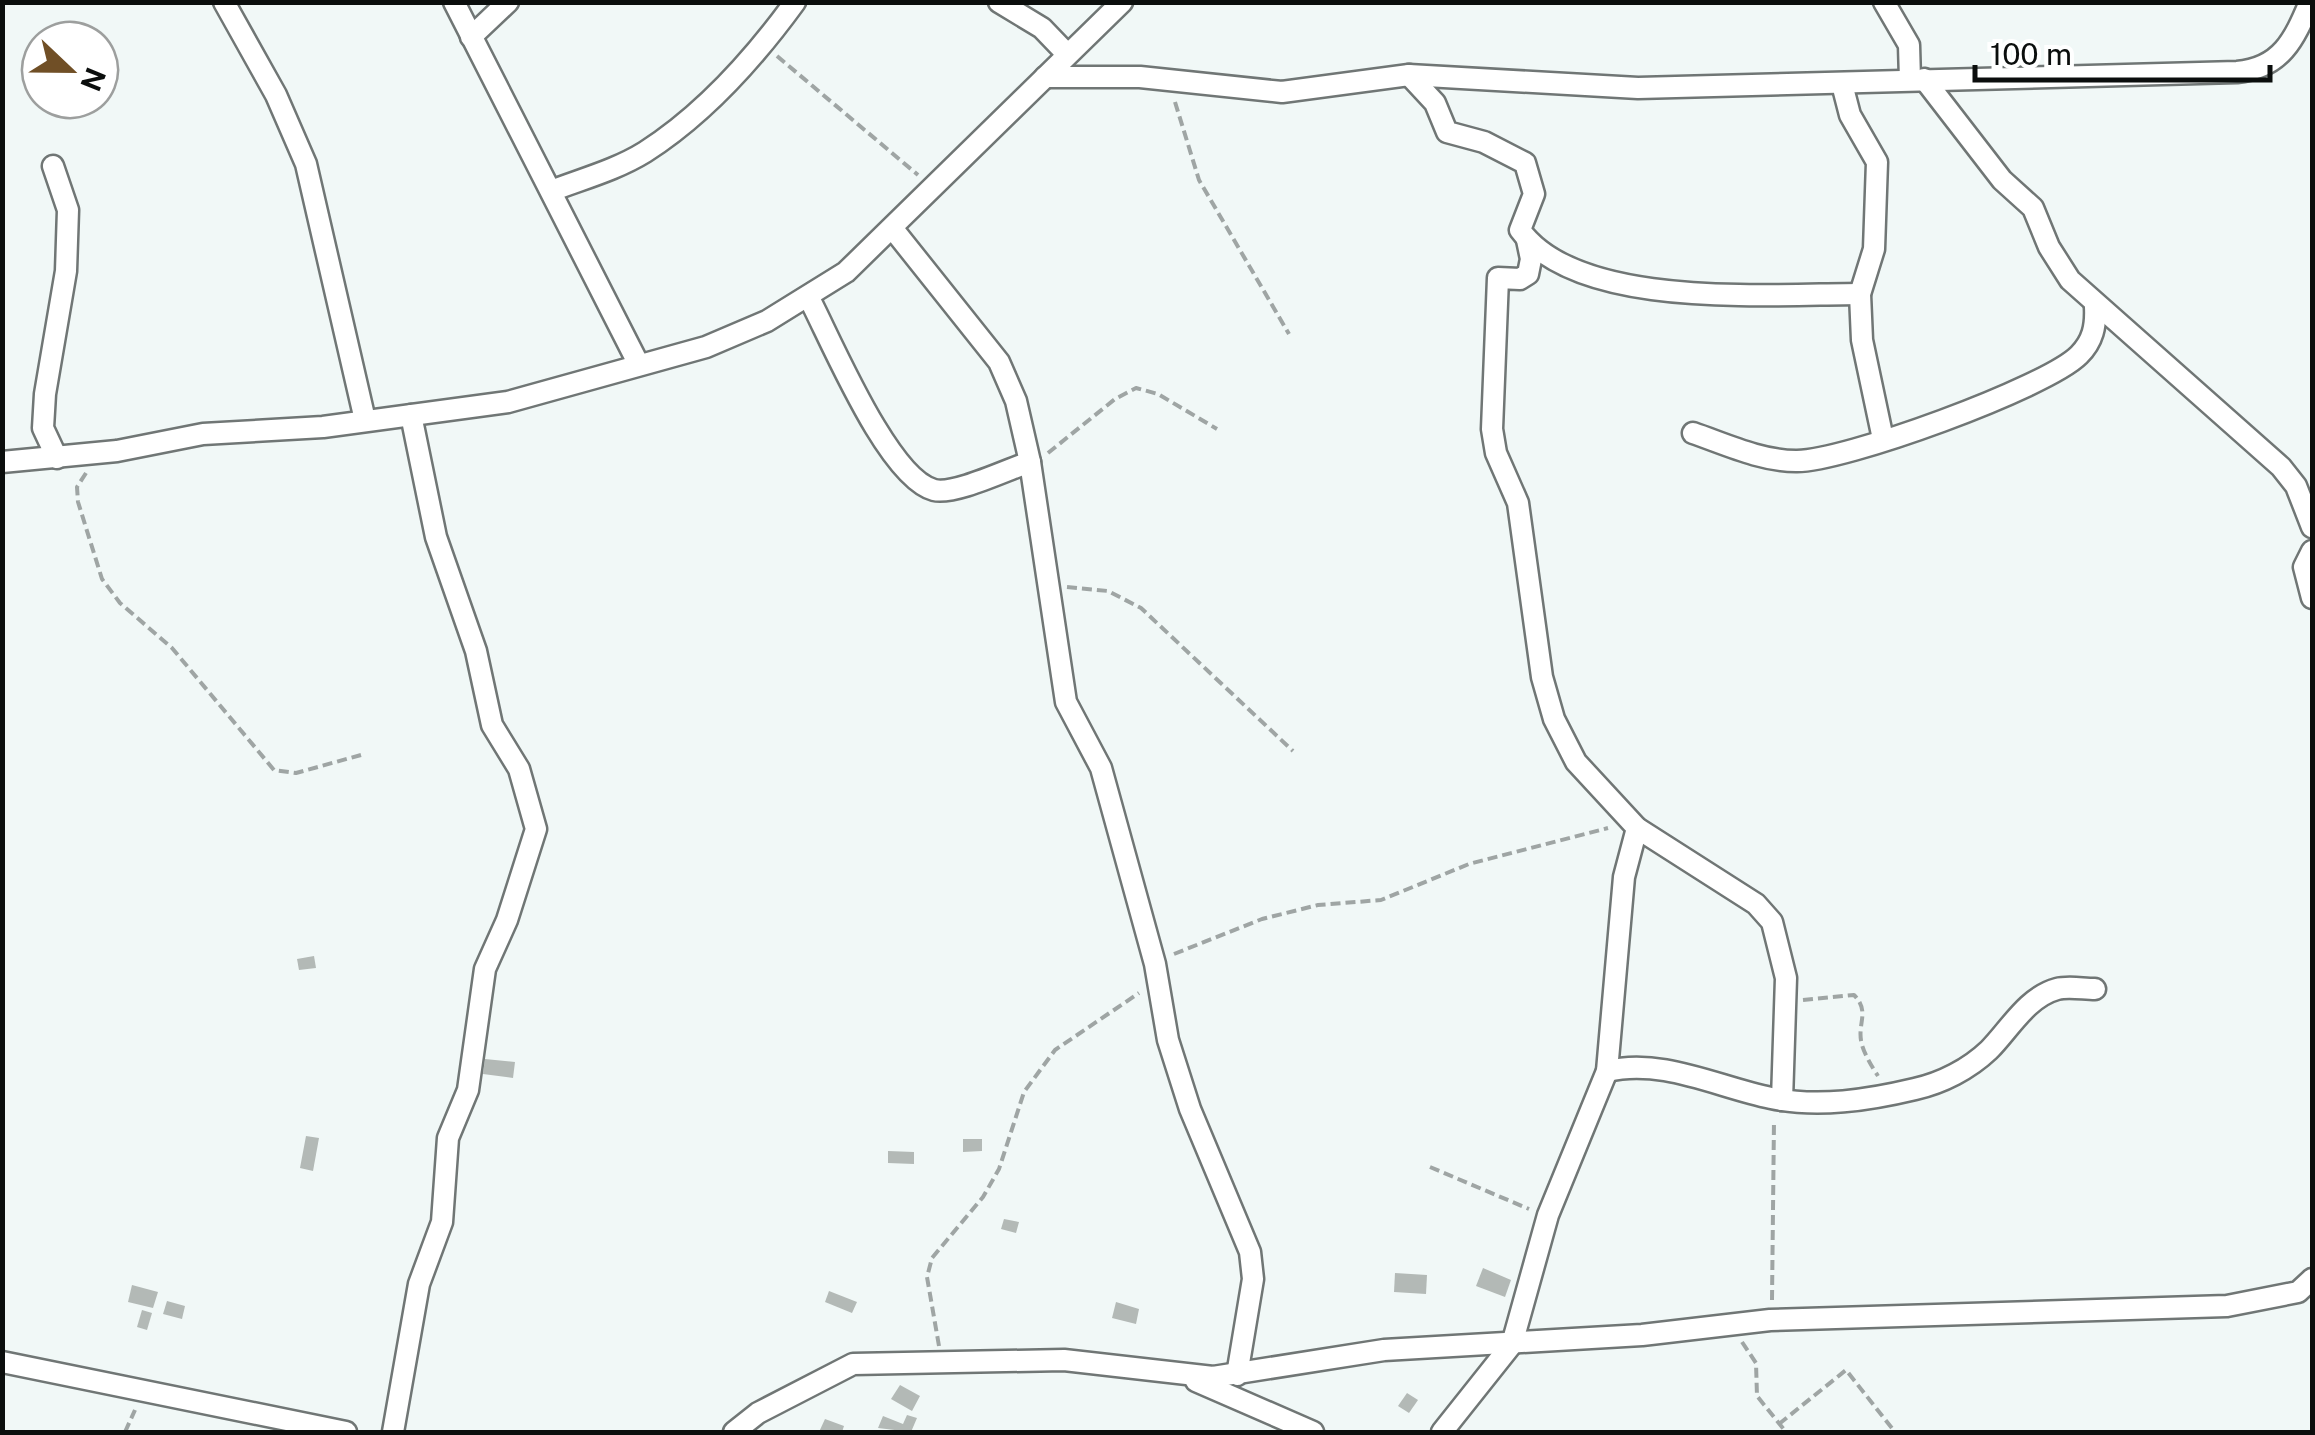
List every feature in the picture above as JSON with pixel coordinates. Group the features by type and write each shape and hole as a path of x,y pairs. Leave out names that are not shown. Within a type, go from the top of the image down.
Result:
{"street":[{"path":"224,2 276,95 306,164 365,420"},
{"path":"454,2 638,363"},
{"path":"471,37 508,2"},
{"path":"551,191 644,152 694,112 762,45 795,2"},
{"path":"999,2 1042,28 1067,54"},
{"path":"2,462 117,451 203,434 411,415 572,388 638,363 706,347 809,298 846,272 1122,2"},
{"path":"1884,2 1908,45 1917,79 2002,180 2032,208 2059,266 2095,307 2281,466 2296,486 2312,526"},
{"path":"1046,77 1166,79 1282,92 1409,75 1638,88 2256,70 2288,50 2310,2"},
{"path":"1409,75 1435,103 1446,132 1484,142 1524,163 1532,174 1534,194 1520,225 1531,259 1528,274 1520,279 1498,278 1495,287 1500,318 1492,429 1496,453 1518,503 1542,677 1554,719 1576,762 1635,826 1756,904 1772,922 1786,978 1778,1099"},
{"path":"1842,84 1856,127 1877,162 1874,248 1860,294 1862,340 1883,439"},
{"path":"53,166 68,210 66,271 43,428 57,458"},
{"path":"894,229 1000,362 1016,400 1030,462 1066,702 1101,768 1190,1109 1250,1252 1253,1279 1237,1375"},
{"path":"1527,240 1556,261 1588,274 1644,286 1713,293 1860,294"},
{"path":"809,298 887,444 920,483 948,490 1030,462"},
{"path":"1693,433 1794,462 1818,460 2002,399 2058,374 2090,340 2095,307"},
{"path":"393,1432 419,1284 442,1222 448,1138 468,1090 485,970 507,920 536,828 519,768 492,725 476,650 436,537 411,415"},
{"path":"2312,551 2304,567 2312,598"},
{"path":"1442,1432 1512,1344 1548,1215 1607,1071 1624,877 1635,826"},
{"path":"1607,1071 1629,1066 1666,1070 1778,1099 1845,1102 1889,1095 1921,1088 1975,1062 2017,1017 2055,989 2095,990"},
{"path":"734,1432 758,1413 853,1364 1064,1360 1186,1378 1237,1375 1384,1350 1512,1344 1770,1320 2227,1306 2298,1292 2312,1279"},
{"path":"5,1365 145,1394 225,1405 346,1432"},
{"path":"1186,1378 1313,1432"}],"path":[{"path":"762,45 933,188"},
{"path":"1166,79 1199,180 1290,334"},
{"path":"1030,462 1136,388 1158,394 1217,429"},
{"path":"117,451 84,475 77,487 102,579 120,603 172,648 274,770 296,773 361,755"},
{"path":"1048,586 1108,590 1126,598 1293,751"},
{"path":"942,1360 927,1277 932,1258 983,1197 998,1169 1024,1092 1068,1039 1196,943 1262,919 1318,905 1381,900 1469,864 1635,826"},
{"path":"1784,1003 1854,995 1864,1009 1862,1044 1889,1095"},
{"path":"1770,1320 1778,1099"},
{"path":"1430,1166 1548,1215"},
{"path":"1730,1326 1756,1364 1757,1396 1786,1432"},
{"path":"1779,1424 1846,1370 1895,1432"},
{"path":"125,1432 145,1394"}],"building":[{"path":"314,956 316,968 299,970 297,959"},
{"path":"485,1059 515,1062 513,1078 483,1074"},
{"path":"306,1136 319,1138 313,1171 300,1168"},
{"path":"963,1139 982,1139 982,1151 963,1152"},
{"path":"888,1151 914,1152 914,1164 888,1163"},
{"path":"1004,1219 1019,1222 1016,1233 1001,1229"},
{"path":"1483,1268 1511,1280 1505,1297 1476,1286"},
{"path":"1395,1273 1427,1275 1426,1294 1394,1292"},
{"path":"132,1285 158,1292 153,1308 128,1302"},
{"path":"829,1291 857,1302 852,1313 825,1302"},
{"path":"167,1301 185,1306 182,1319 163,1314"},
{"path":"1116,1302 1139,1309 1136,1324 1112,1318"},
{"path":"142,1310 152,1313 147,1330 137,1327"},
{"path":"900,1385 920,1396 912,1411 891,1399"},
{"path":"1407,1393 1418,1400 1409,1413 1398,1406"},
{"path":"907,1415 917,1418 911,1432 878,1428 883,1416 903,1424"},
{"path":"825,1419 844,1426 842,1432 819,1432"}]}
